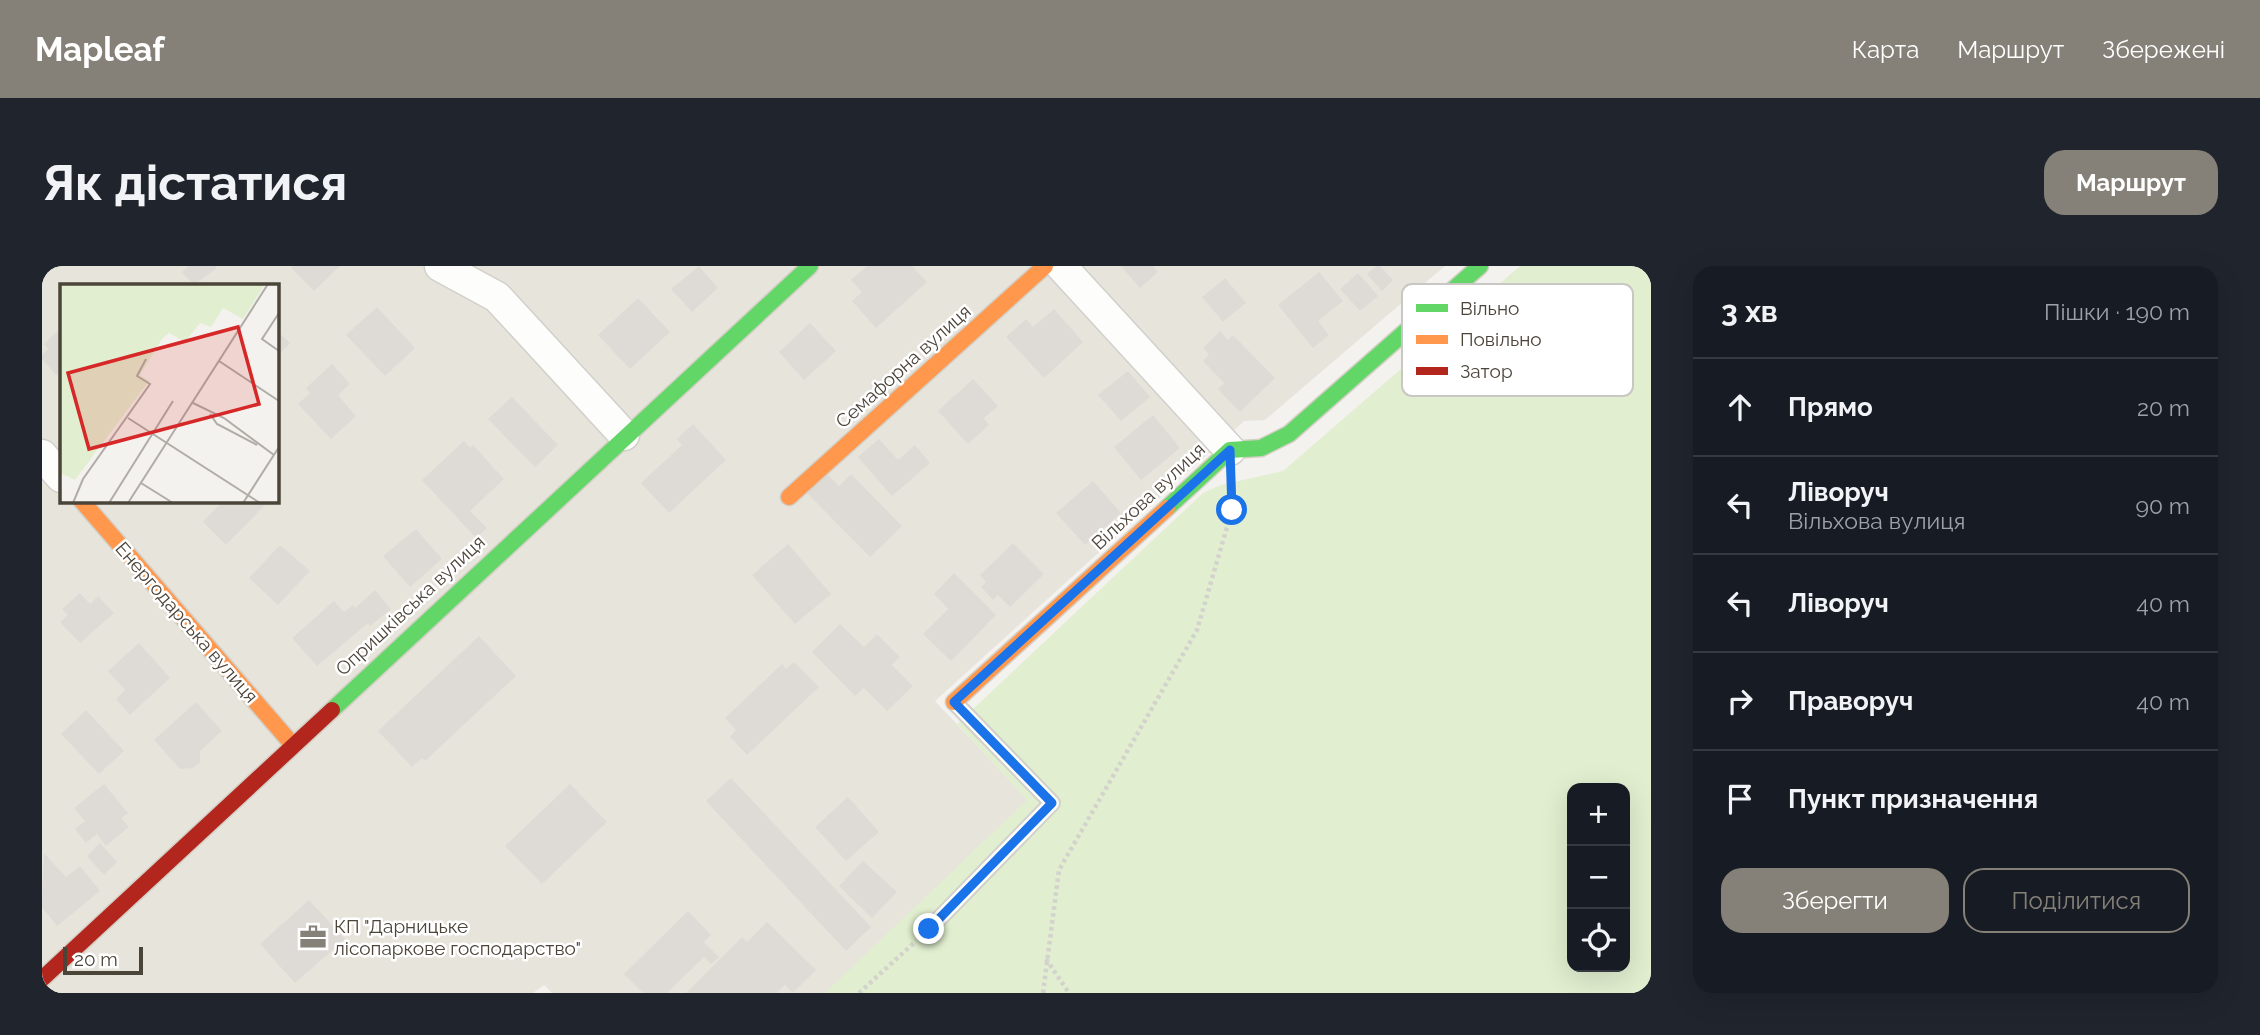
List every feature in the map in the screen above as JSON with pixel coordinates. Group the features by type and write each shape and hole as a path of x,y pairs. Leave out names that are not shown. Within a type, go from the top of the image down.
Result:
{"street":[{"path":"440,266 496,297 624,435"},
{"path":"491,266 496,297"},
{"name":"Опришківська вулиця","path":"42,979 624,435 810,266"},
{"name":"Семафорна вулиця","path":"789,497 1045,266"},
{"path":"1061,266 1230,450"},
{"name":"Вільхова вулиця","path":"1460,284 1480,266"},
{"name":"Вільхова вулиця","path":"954,702 1230,450 1249,451 1270,447 1289,434 1402,335"},
{"path":"42,455 60,476"},
{"name":"Енергодарська вулиця","path":"83,502 292,744"}],"lane":[{"path":"929,929 1052,803 954,702"}],"path":[{"path":"1043,993 1059,870 1196,630 1232,510 1230,450"},
{"path":"859,993 929,929"},
{"path":"1046,958 1069,993"}],"shaded area":[{"path":"42,266 1445,266 1424,284 1402,284 1402,303 1265,420 1244,421 935,701 1028,800 828,993 552,993 544,985 533,993 42,993"}],"green space":[{"path":"1520,266 1651,266 1651,993 825,993 1027,800 957,724 1203,493 1221,485 1283,471 1402,368 1402,396 1633,396 1633,284 1499,284"}],"building":[{"path":"189,266 217,268 195,284 182,272"},
{"path":"340,266 314,291 291,268"},
{"path":"699,266 718,288 692,312 671,289"},
{"path":"867,266 912,266 927,282 876,328 852,301 862,292 851,280"},
{"path":"1121,266 1153,266 1158,272 1140,288"},
{"path":"1380,266 1393,280 1382,291 1367,274"},
{"path":"1319,272 1343,301 1318,321 1329,335 1313,348 1278,305"},
{"path":"1358,273 1378,296 1360,311 1340,289"},
{"path":"1225,278 1246,303 1223,322 1202,297"},
{"path":"638,298 670,332 630,369 598,335"},
{"path":"377,307 415,348 385,376 346,335"},
{"path":"1054,309 1083,342 1044,378 1006,337 1026,319 1033,327"},
{"path":"810,323 836,351 804,380 779,352"},
{"path":"60,329 60,372 56,375 42,359 48,349 44,344"},
{"path":"1220,331 1228,340 1233,335 1275,378 1240,412 1218,389 1224,383 1203,361 1209,355 1203,348"},
{"path":"278,332 290,343 278,356"},
{"path":"332,364 350,384 338,395 356,416 331,439 298,404 310,393 306,388"},
{"path":"1128,371 1150,397 1121,421 1098,395"},
{"path":"973,379 998,406 984,418 989,425 968,444 938,411"},
{"path":"512,397 558,445 535,467 488,419"},
{"path":"1153,415 1180,448 1141,480 1114,447"},
{"path":"693,424 726,460 669,513 641,483 682,445 677,439"},
{"path":"879,439 898,460 915,445 930,463 892,496 858,457"},
{"path":"464,441 470,448 473,445 504,479 470,511 487,528 476,538 422,480"},
{"path":"827,474 839,486 851,474 902,526 870,557 807,493"},
{"path":"1093,481 1121,513 1085,545 1056,513"},
{"path":"222,502 268,502 226,545 203,522"},
{"path":"416,529 442,559 410,587 383,556"},
{"path":"1013,543 1044,574 1010,607 998,595 993,600 981,587 986,582 980,575"},
{"path":"788,544 831,594 795,624 752,575"},
{"path":"280,545 310,571 278,605 249,578"},
{"path":"954,573 996,615 951,661 923,634 948,609 934,594"},
{"path":"375,590 391,609 370,626 368,623 317,666 292,638 334,601 344,612 353,605 355,608"},
{"path":"80,593 90,604 98,596 114,613 80,643 60,622 68,615 62,609"},
{"path":"840,624 864,647 877,634 900,657 892,665 913,686 887,711 864,688 855,696 812,652"},
{"path":"479,636 516,676 425,761 422,758 412,767 378,731"},
{"path":"139,643 170,678 130,715 116,699 125,690 108,671"},
{"path":"794,662 819,687 747,755 730,737 736,730 725,718 782,664 786,669"},
{"path":"196,702 222,731 200,751 200,762 193,768 180,769 154,740"},
{"path":"86,710 124,751 99,774 61,734"},
{"path":"731,778 871,927 846,951 706,801"},
{"path":"104,784 128,813 121,818 129,827 106,846 97,834 86,843 75,829 85,821 74,808"},
{"path":"570,784 607,822 542,884 505,846"},
{"path":"848,797 879,832 846,861 815,827"},
{"path":"100,843 117,862 104,875 87,856"},
{"path":"44,853 66,877 80,866 100,891 57,926 42,907"},
{"path":"863,861 897,892 872,918 839,886"},
{"path":"309,900 345,939 295,983 260,944"},
{"path":"688,911 711,935 704,942 719,957 711,964 704,957 667,993 643,993 624,974"},
{"path":"767,922 816,970 793,993 785,985 777,993 686,993 742,937 747,942"}],"traffic: fast":[{"path":"332,710 810,266"},
{"path":"1460,284 1480,266"},
{"path":"1167,508 1230,450 1261,448 1289,434 1402,335"}],"traffic: slow":[{"path":"789,497 1045,266"},
{"path":"83,502 292,744"},
{"path":"954,702 1167,508"}],"traffic: jam":[{"path":"42,979 332,710"}],"place":[{"name":"КП \"Дарницьке лісопаркове господарство\"","path":"313,937"}],"route":[{"path":"929,929 1052,803 954,702 1230,450 1232,510"}]}
